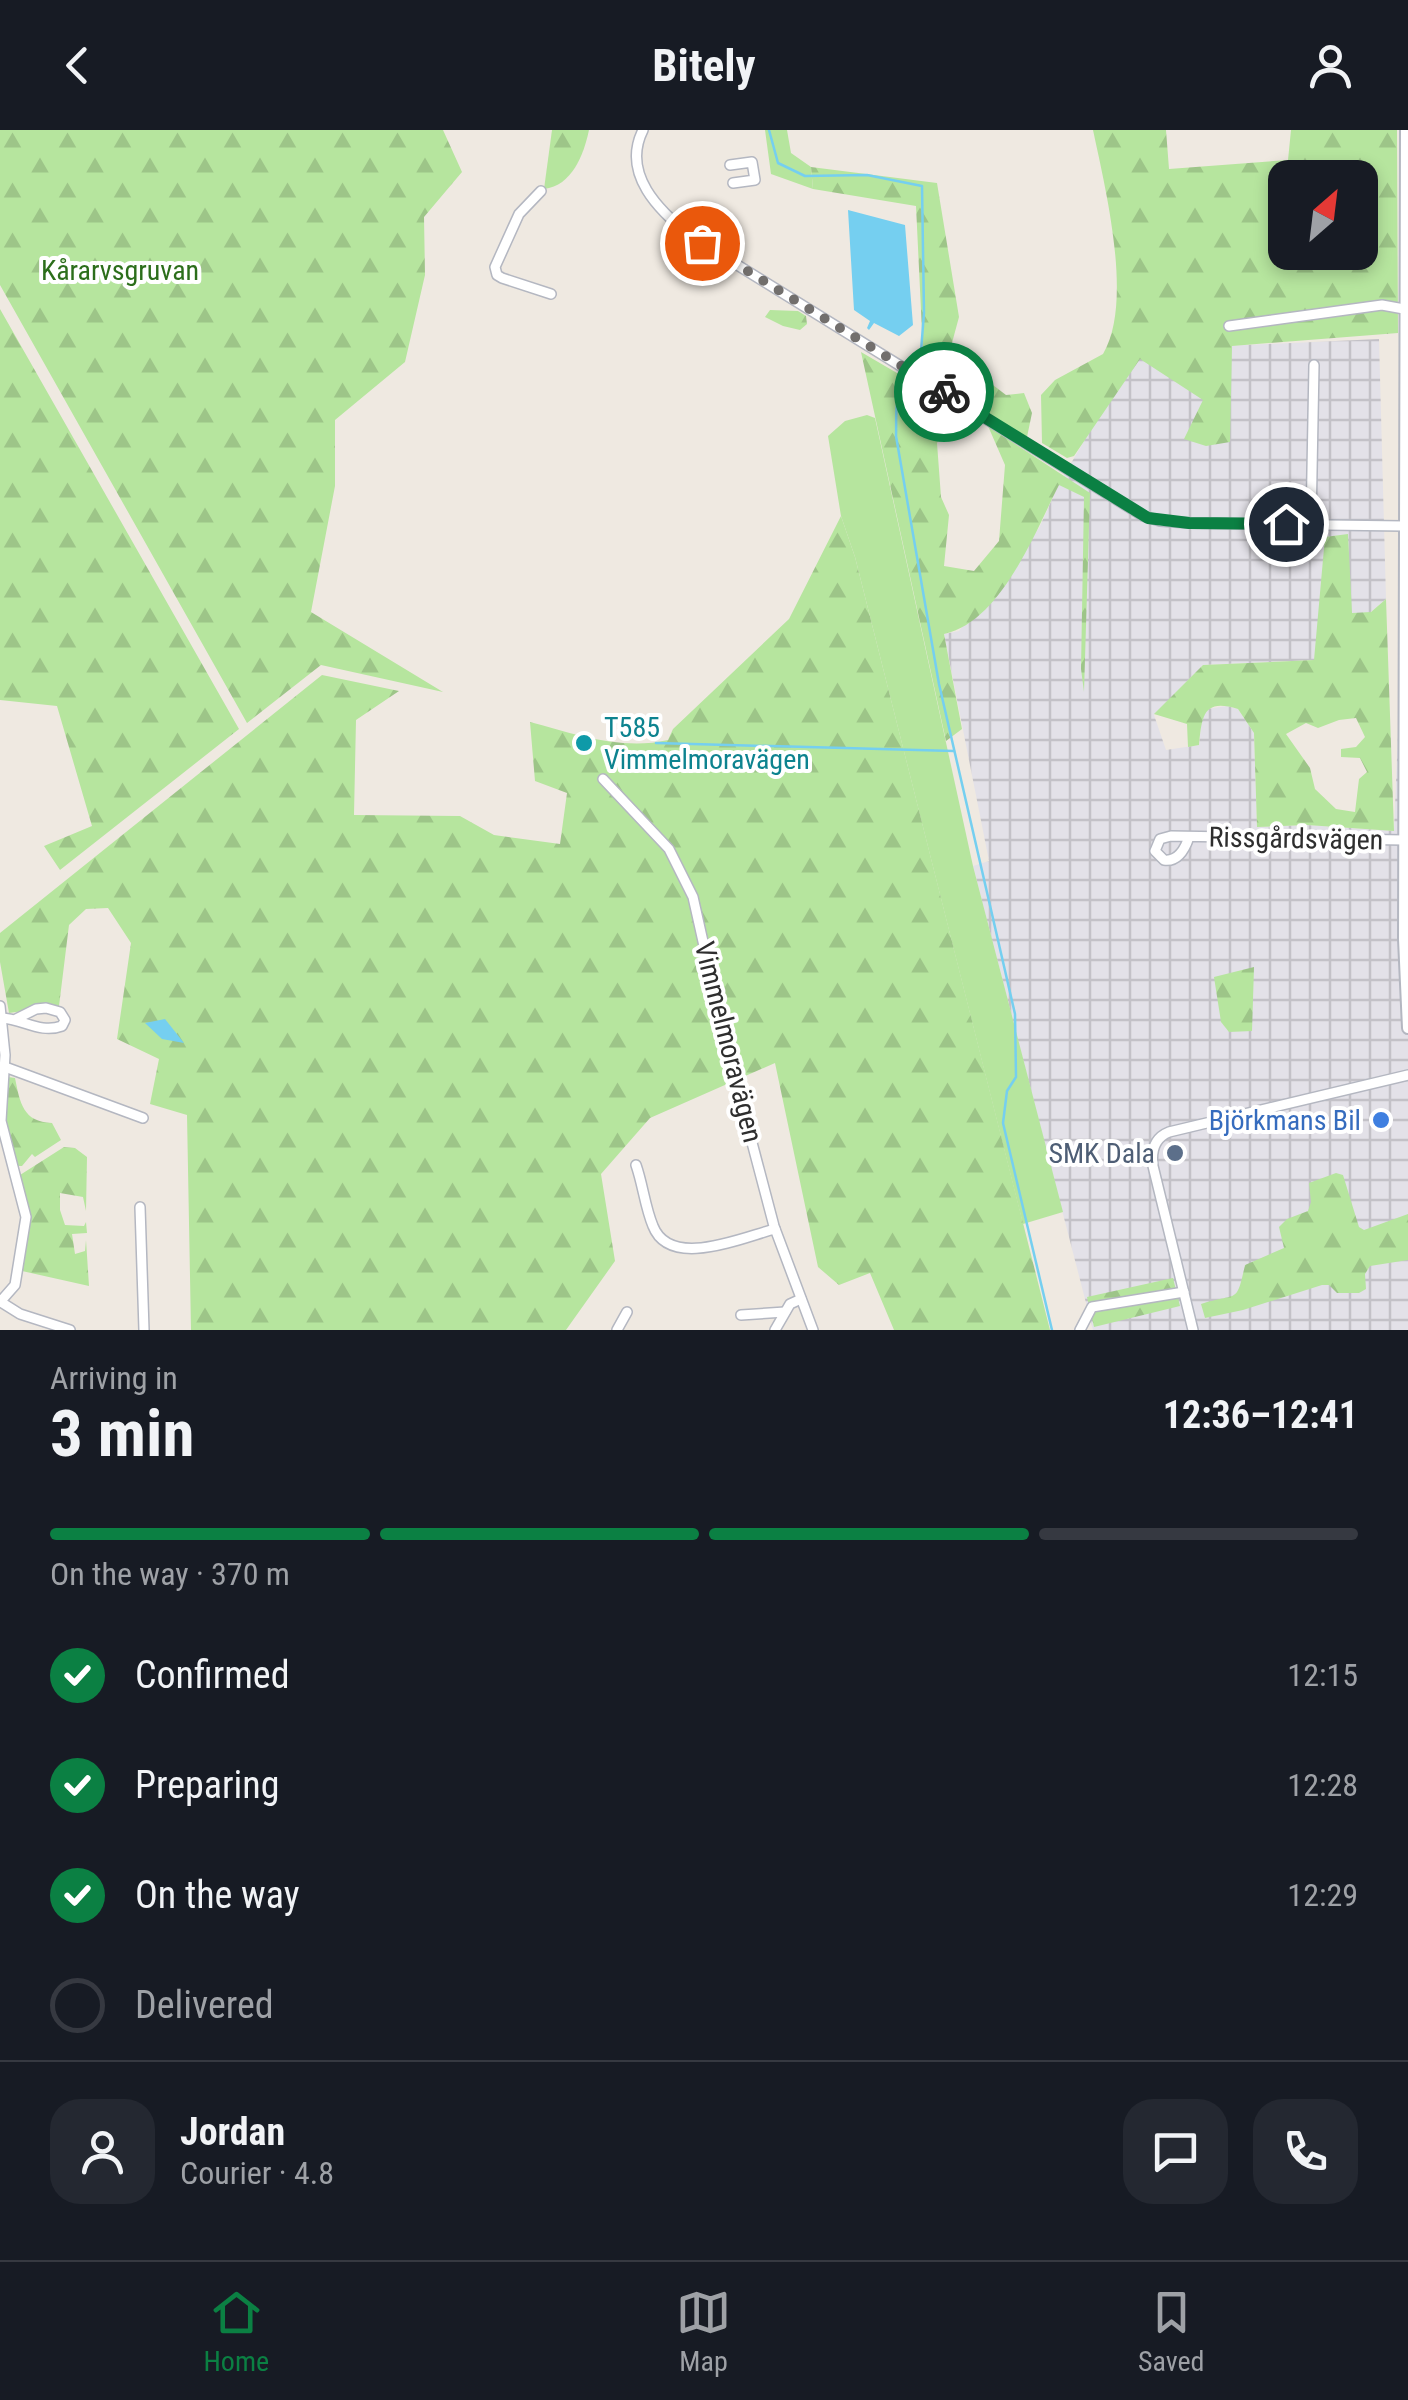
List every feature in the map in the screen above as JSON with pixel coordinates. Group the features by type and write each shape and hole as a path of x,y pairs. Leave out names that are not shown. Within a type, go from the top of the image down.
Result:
{"street":[{"path":"643,130 635,146 646,192 658,210 692,237 1142,516 1177,522 1404,526"},
{"path":"1406,130 1404,840 1408,1028"},
{"path":"730,166 752,162 756,180 734,183"},
{"path":"541,192 519,214 495,266 502,278 551,294"},
{"path":"1230,326 1382,305 1404,309"},
{"path":"1310,524 1314,365"},
{"name":"Vimmelmoravägen","path":"603,779 669,848 693,897 726,1044 775,1229 813,1330"},
{"name":"Rissgårdsvägen","path":"1189,837 1404,840"},
{"path":"0,1006 5,1067 1,1104 3,1144 26,1217 15,1285 1,1302 20,1314 70,1330"},
{"path":"2,1018 48,1030 60,1027 65,1020 60,1012 46,1008 16,1019"},
{"path":"5,1067 143,1118"},
{"path":"1193,1330 1153,1166 1152,1151 1160,1137 1408,1075"},
{"path":"636,1165 654,1229 669,1245 695,1250 775,1229"},
{"path":"140,1207 144,1330"},
{"path":"1080,1330 1092,1308 1184,1292"},
{"path":"775,1330 785,1312 800,1298"},
{"path":"616,1330 627,1312"},
{"path":"741,1315 785,1312"}],"shaded area":[{"path":"1379,339 1386,599 1314,660 1203,665 1154,715 1166,750 1199,745 1202,715 1207,709 1238,709 1254,733 1257,827 1307,825 1394,831 1404,589 1408,589 1408,1330 1093,1330 973,866 989,861 944,634 959,631 1039,528 1059,484 1137,350"}],"green space":[{"name":"Kårarvsgruvan","path":"0,130 443,130 462,172 424,217 425,275 405,362 335,420 335,486 311,612 443,692 321,665 247,723 0,285"},
{"path":"552,130 589,130 580,158 569,175 554,187 544,189"},
{"path":"765,130 787,130 791,153 811,167 813,189 771,174"},
{"path":"1093,130 1166,130 1169,169 1268,162 1268,270 1378,270 1378,160 1288,160 1291,130 1397,130 1398,333 1232,346 1230,442 1206,446 1184,439 1203,400 1140,359 1074,456 1067,458 1042,443 1041,395 1055,380 1103,354 1112,332 1117,275 1110,212"},
{"path":"811,167 937,183 959,317 949,354 962,362 983,360 985,379 1006,395 1024,393 1032,413 1027,437 924,373 916,206 813,189"},
{"path":"0,309 239,729 60,870 44,846 92,826 57,706 0,700"},
{"path":"770,310 798,311 806,316 807,324 800,330 783,326 765,317"},
{"path":"861,352 957,408 937,443 941,497 949,515 944,566 974,571 999,541 1005,465 988,426 1090,493 1084,692 1084,497 1059,485 1027,550 999,594 964,626 944,634 962,729 946,741"},
{"path":"867,415 875,418 973,866 1063,1212 1023,1224 855,557 841,516 828,436 845,421"},
{"path":"841,516 855,557 1050,1330 894,1330 870,1273 839,1285 818,1267 775,1063 650,1118 601,1174 615,1261 566,1330 191,1330 187,1115 150,1104 159,1059 117,1039 131,943 108,908 86,909 69,925 59,1006 9,1013 0,962 0,933 322,675 399,691 356,720 354,815 460,816 494,835 560,844 567,793 535,781 530,722 616,742 668,740 673,729 789,619"},
{"path":"1348,534 1352,613 1371,612 1386,599 1394,831 1307,825 1257,827 1254,733 1238,709 1211,708 1203,718 1199,745 1188,747 1187,724 1154,714 1203,665 1314,660 1325,537","holes":["1356,718 1365,737 1356,747 1341,749 1341,757 1360,758 1367,772 1359,779 1355,812 1336,809 1315,789 1310,768 1286,734 1306,723 1318,728"]},
{"path":"1254,967 1252,1031 1229,1032 1221,1022 1214,977"},
{"path":"8,1077 15,1078 21,1103 29,1115 52,1123 61,1140 35,1157 32,1154 22,1166 16,1166 4,1116"},
{"path":"64,1147 75,1148 87,1157 86,1211 83,1197 60,1193 60,1210 65,1225 84,1226 86,1222 87,1233 72,1234 75,1254 85,1251 86,1240 89,1286 22,1271 30,1212 20,1175"},
{"path":"1336,1173 1343,1175 1359,1227 1364,1230 1408,1214 1408,1260 1370,1266 1365,1274 1366,1289 1359,1293 1337,1293 1329,1285 1322,1285 1205,1318 1201,1304 1234,1295 1245,1265 1284,1248 1279,1227 1287,1219 1308,1211 1309,1183"},
{"path":"1173,1278 1180,1306 1094,1327 1087,1297"}],"water":[{"path":"848,210 905,225 913,325 899,336 874,323 869,330 870,321 854,310"},
{"path":"165,1019 184,1043 162,1039 145,1023"}],"waterway":[{"path":"769,130 778,163 805,176 867,175 922,186 924,313 917,372"},
{"path":"913,379 899,396 896,436 939,684 1015,1014 1016,1077 1007,1091 1003,1123 1052,1330"},
{"path":"656,743 954,751"}],"way so far":[{"path":"702,243 944,392"}],"place":[{"name":"T585 Vimmelmoravägen","path":"584,743"},
{"name":"Björkmans Bil","path":"1381,1120"},
{"name":"SMK Dala","path":"1175,1153"}],"route":[{"path":"944,392 1148,518 1189,523 1286,524"}]}
